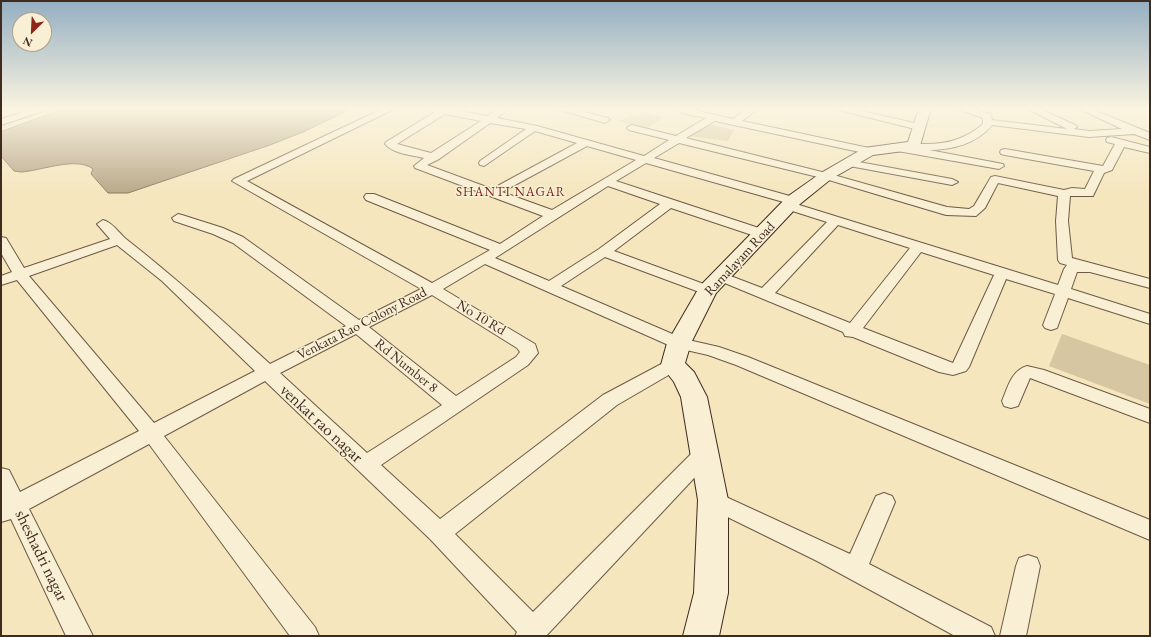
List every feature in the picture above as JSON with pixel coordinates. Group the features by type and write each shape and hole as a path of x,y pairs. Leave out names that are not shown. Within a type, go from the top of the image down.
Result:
{"street":[{"name":"No 10 Rd","path":"329,138 238,181 432,289 529,348 529,353 522,361 365,465"},
{"path":"401,138 390,144 398,148 435,157"},
{"path":"463,138 419,166 553,215"},
{"path":"484,163 520,138"},
{"path":"567,138 792,204 918,247 1150,319"},
{"path":"673,138 826,176 946,212 972,213 979,208 995,179 1002,154 1005,152 1008,138"},
{"path":"819,138 880,149 999,166"},
{"path":"916,138 914,146 936,147 968,140 972,138"},
{"path":"1102,138 1150,150"},
{"name":"Venkata Rao Colony Road","path":"8,509 266,373 432,289 483,258 501,249 553,215 678,139"},
{"path":"492,193 585,143"},
{"path":"1005,152 1100,170 1108,168 1121,143"},
{"name":"Ramalayam Road","path":"676,354 714,283 792,204 826,176 848,163 880,149 914,146"},
{"path":"848,163 952,182"},
{"path":"995,179 1064,194 1072,192 1089,193 1100,170"},
{"path":"607,182 763,234"},
{"path":"1064,194 1062,221 1065,260 1150,285"},
{"path":"370,197 501,249"},
{"path":"551,286 604,252 669,203"},
{"name":"Rd Number 8","path":"178,218 218,231 238,240 358,327 455,405"},
{"path":"764,295 836,220"},
{"name":"venkat rao nagar","path":"103,224 119,240 167,278 266,373 439,533 530,633"},
{"path":"1,281 119,240"},
{"path":"1,241 20,274 152,434 306,636"},
{"path":"852,332 918,247"},
{"path":"604,252 714,283 764,295 852,332 945,368 953,369 960,367 1002,272"},
{"path":"483,258 551,286 676,354 694,396 713,500 711,593 701,636"},
{"path":"1051,325 1071,269 1074,267 1085,268 1150,285"},
{"path":"439,533 610,400 676,354 712,351 742,361 1150,530"},
{"path":"1011,401 1022,375 1027,372 1038,374 1150,416"},
{"path":"530,633 705,453"},
{"name":"sheshadri nagar","path":"1,476 8,509 80,636"},
{"path":"713,500 856,569 982,636"},
{"path":"856,569 884,502"},
{"path":"1013,636 1028,566"}],"shaded area":[{"path":"1,138 288,138 128,193 108,193 91,174 93,169 86,165 58,165 21,172 14,171 1,156"},
{"path":"702,138 730,138 728,141"},
{"path":"1062,334 1150,365 1150,404 1049,366"}],"district":[{"name":"SHANTI NAGAR","path":"511,192"}]}
